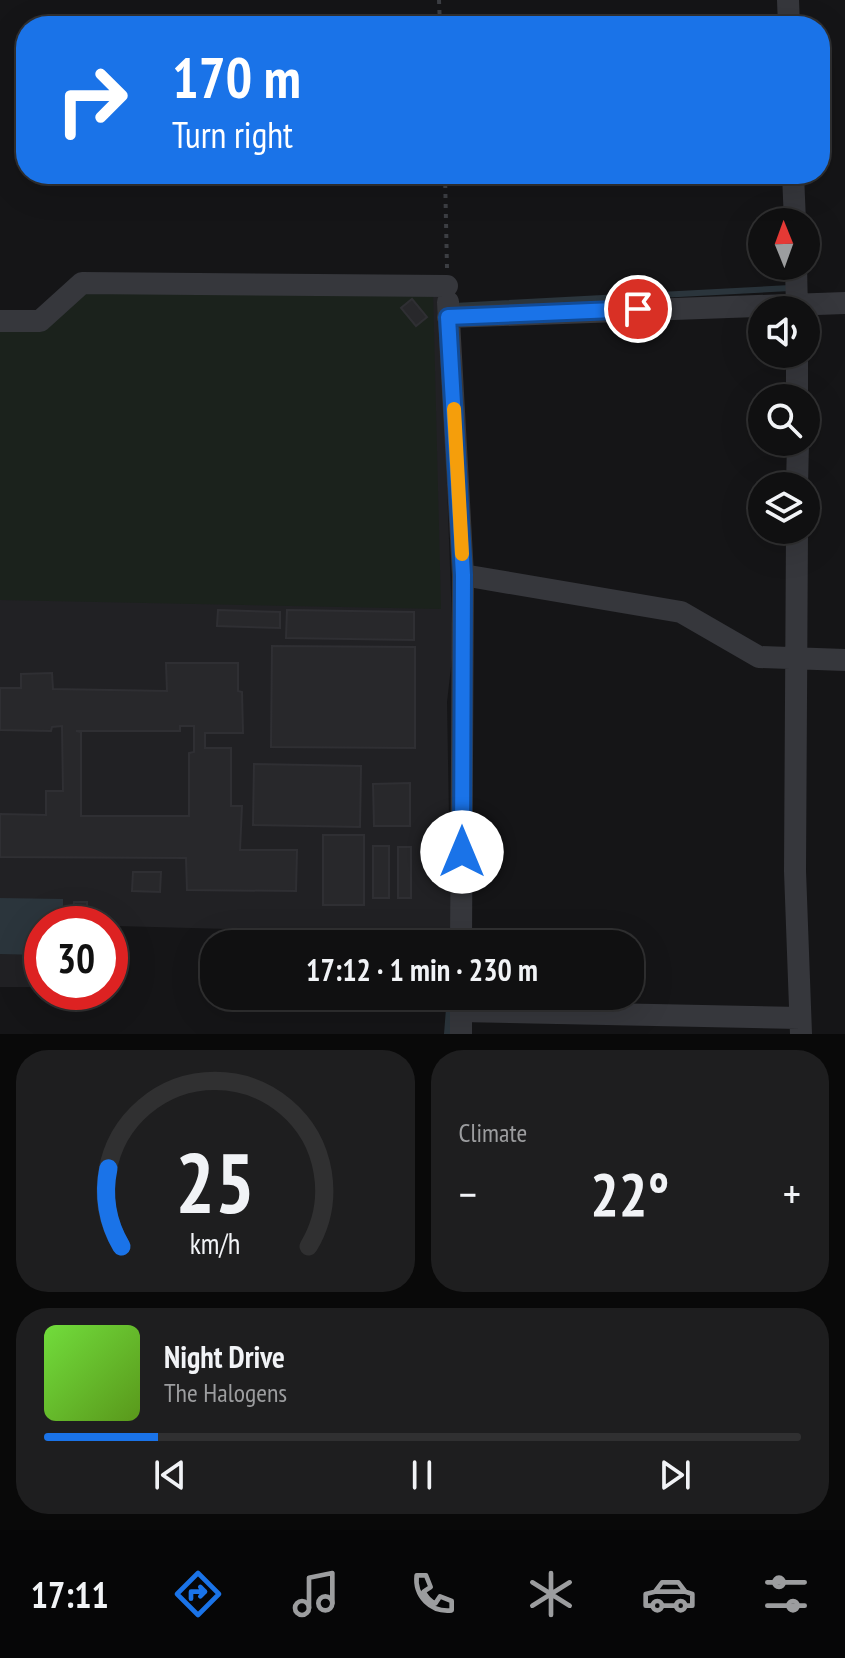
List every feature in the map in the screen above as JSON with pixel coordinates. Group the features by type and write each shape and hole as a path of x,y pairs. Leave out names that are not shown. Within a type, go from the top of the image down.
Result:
{"street":[{"path":"793,184 794,208"},
{"path":"0,321 40,321 82,283 448,304 748,307"},
{"path":"820,305 845,303"},
{"path":"448,304 463,575 461,930"},
{"path":"461,1014 801,1026 795,871 797,544"},
{"path":"463,575 681,612 759,657 845,660"}],"path":[{"path":"445,184 448,304"}],"shaded area":[{"path":"84,288 433,291 441,609 0,600 0,329"},
{"path":"440,291 453,650 447,702 451,930 128,926 128,906 24,906 24,987 0,987 0,329"},
{"path":"0,898 63,899 63,906 24,906 24,955 0,954"}],"building":[{"path":"412,299 427,317 416,326 401,308"},
{"path":"218,610 280,612 280,628 217,626"},
{"path":"287,610 414,612 414,640 286,638"},
{"path":"272,646 415,647 415,748 271,747"},
{"path":"166,663 238,663 243,733 205,733 205,748 231,748 231,806 242,806 240,850 297,850 296,891 187,890 186,858 0,857 0,814 46,815 46,791 63,791 62,726 52,727 51,731 0,730 0,688 21,688 21,674 52,673 53,689 167,691","holes":["180,726 194,726 194,752 189,753 189,816 81,816 81,732 76,731 180,731"]},
{"path":"254,764 361,766 360,827 253,825"},
{"path":"410,783 410,826 374,826 373,784"},
{"path":"323,835 364,835 364,905 323,905"},
{"path":"373,846 389,846 389,898 373,898"},
{"path":"398,847 411,847 411,898 398,898"},
{"path":"133,872 161,872 160,892 132,891"},
{"path":"74,902 87,902 87,906 74,906"}],"waterway":[{"path":"454,306 790,288"},
{"path":"447,1034 449,1010"}],"slow traffic":[{"path":"454,409 462,554"}],"route":[{"path":"462,852 463,575 448,317 638,309"}]}
